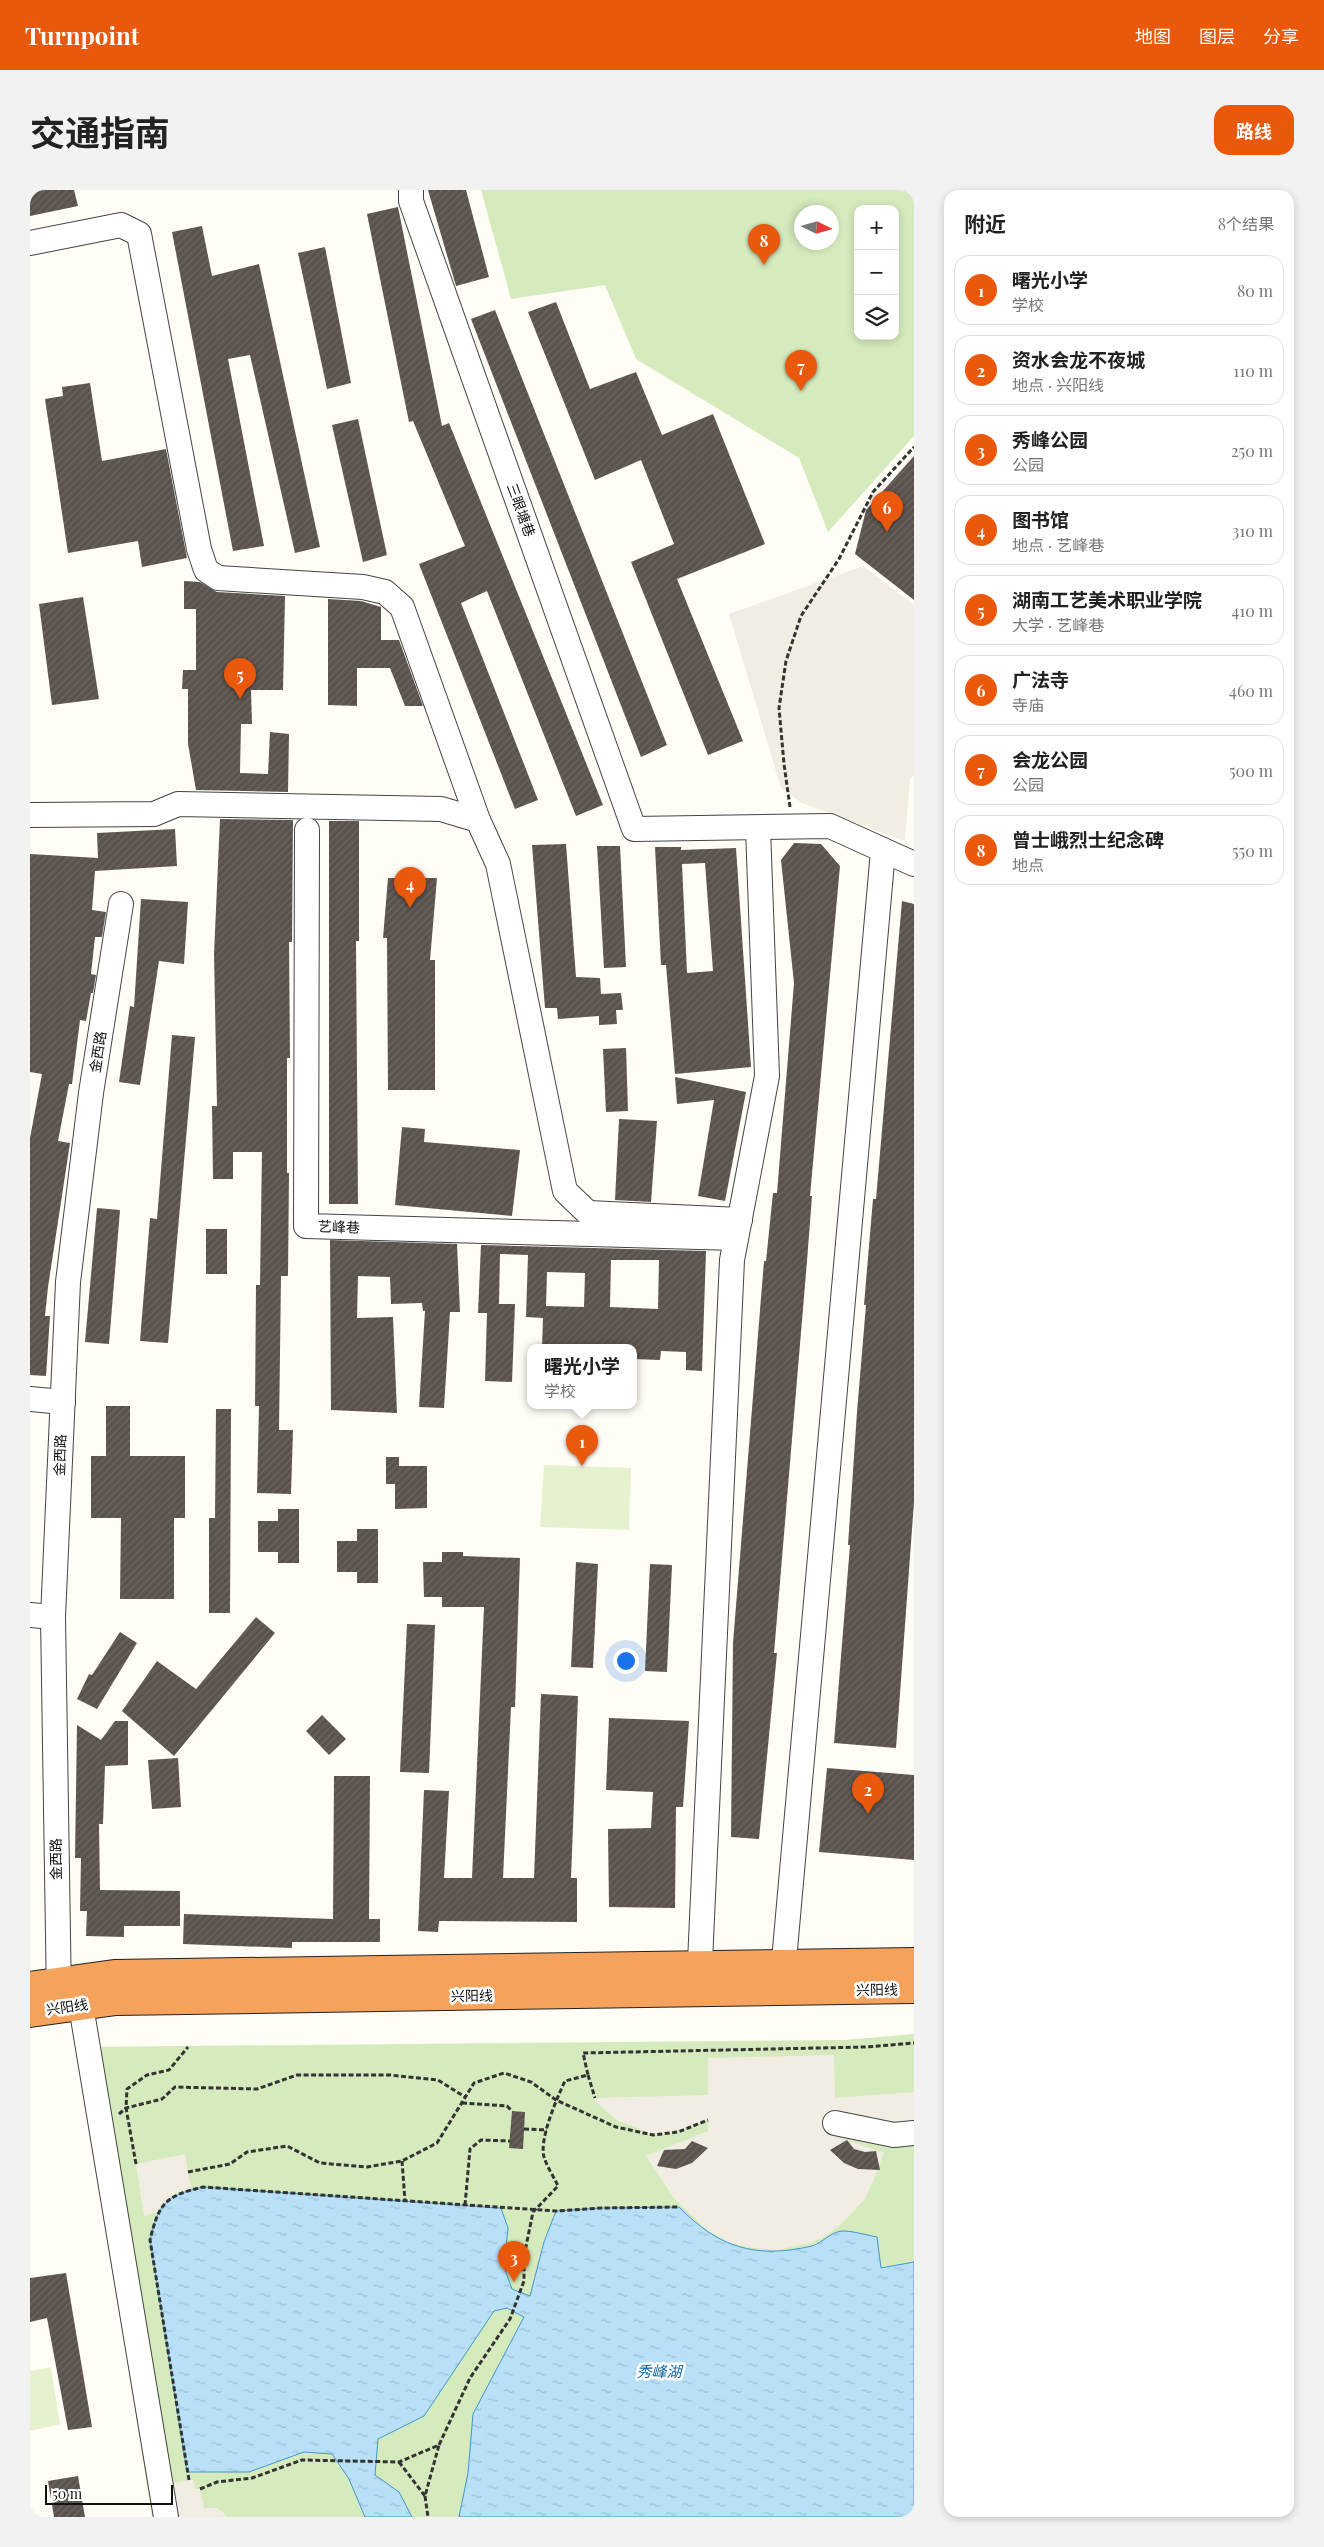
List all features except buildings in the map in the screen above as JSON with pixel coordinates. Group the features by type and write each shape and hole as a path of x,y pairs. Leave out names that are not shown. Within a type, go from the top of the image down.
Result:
{"highway":[{"name":"兴阳线","path":"30,1986 114,1974 914,1962"},
{"name":"兴阳线","path":"30,2014 116,2001 914,1989"}],"street":[{"name":"三眼塘巷","path":"410,190 411,201 634,829 758,828"},
{"path":"30,243 121,225 139,234 199,549 206,570 218,578 363,587 385,592 402,608 478,820 498,864 565,1191 588,1213 738,1229"},
{"path":"30,815 154,814 178,804 441,809 478,820"},
{"path":"699,1993 732,1260 767,1076 758,828 830,826 914,864"},
{"name":"艺峰巷","path":"307,830 306,1226 738,1229"},
{"path":"781,1992 883,851"},
{"name":"金西路","path":"121,904 91,1093 68,1282 53,1617 58,1982 71,2007 102,2128 166,2517"},
{"path":"30,1399 62,1402"},
{"path":"30,1615 53,1617"},
{"path":"835,2123 894,2135 914,2133"}],"path":[{"path":"793,827 784,764 779,708 786,661 801,616 839,559 873,492 914,447"},
{"path":"595,2098 584,2053 866,2048 914,2043"},
{"path":"136,2164 126,2108 127,2089 147,2075 169,2070 188,2047"},
{"path":"188,2172 230,2164 247,2152 286,2146 320,2162 367,2167 402,2161 437,2143 474,2084 504,2073 531,2082 556,2100 616,2127 653,2135 678,2132 708,2120"},
{"path":"428,2517 425,2496 439,2445 470,2378 510,2319 524,2281 524,2256 535,2210 558,2186 543,2156 547,2130 556,2100 565,2081 588,2074"},
{"path":"102,2128 126,2108 162,2099 175,2087 257,2089 297,2075 390,2075 438,2080 465,2097"},
{"path":"462,2103 507,2106 512,2111"},
{"path":"524,2129 547,2130"},
{"path":"465,2205 470,2149 481,2140 510,2141"},
{"path":"402,2161 406,2201"},
{"path":"189,2480 150,2240 157,2212 176,2193 203,2187 535,2210 679,2207"},
{"path":"200,2488 217,2482 252,2478 302,2460 399,2462 439,2445"},
{"path":"399,2462 425,2496"}],"green space":[{"path":"481,190 914,190 914,436 828,532 799,458 636,359 605,285 511,299"},
{"path":"544,1465 631,1468 629,1530 540,1527"},
{"path":"914,2034 914,2517 152,2517 78,2047 844,2040"},
{"path":"51,2367 60,2424 30,2431 30,2371"}],"shaded area":[{"path":"863,566 914,605 914,776 910,778 905,841 802,803 781,788 729,614"},
{"path":"834,2055 835,2098 914,2092 914,2133 835,2123 835,2136 884,2153 875,2177 865,2199 838,2227 822,2238 806,2244 778,2250 752,2248 727,2242 707,2230 674,2198 646,2156 708,2131 708,2120 678,2132 653,2135 615,2119 592,2098 708,2095 708,2058"},
{"path":"185,2154 191,2189 176,2193 157,2212 144,2216 136,2164"},
{"path":"193,2479 195,2489 200,2489 204,2508 216,2508 223,2512 226,2517 166,2517 161,2486"}],"water":[{"name":"秀峰湖","path":"203,2187 501,2208 508,2228 504,2267 512,2289 530,2296 544,2242 556,2211 601,2208 679,2207 694,2221 724,2241 756,2250 792,2250 812,2246 835,2233 843,2231 877,2237 881,2268 914,2262 914,2517 459,2517 468,2473 473,2414 524,2317 507,2308 494,2311 424,2416 378,2439 375,2475 399,2492 412,2517 365,2517 349,2479 332,2454 304,2452 249,2472 187,2472 150,2240 157,2217 166,2203 180,2194"}],"place":[{"name":"曾士峨烈士纪念碑","path":"764,265"},
{"name":"会龙公园","path":"801,391"},
{"name":"广法寺","path":"887,532"},
{"name":"湖南工艺美术职业学院","path":"240,699"},
{"name":"图书馆","path":"410,908"},
{"name":"曙光小学","path":"582,1466"},
{"name":"资水会龙不夜城","path":"868,1814"},
{"name":"秀峰公园","path":"514,2282"}]}
